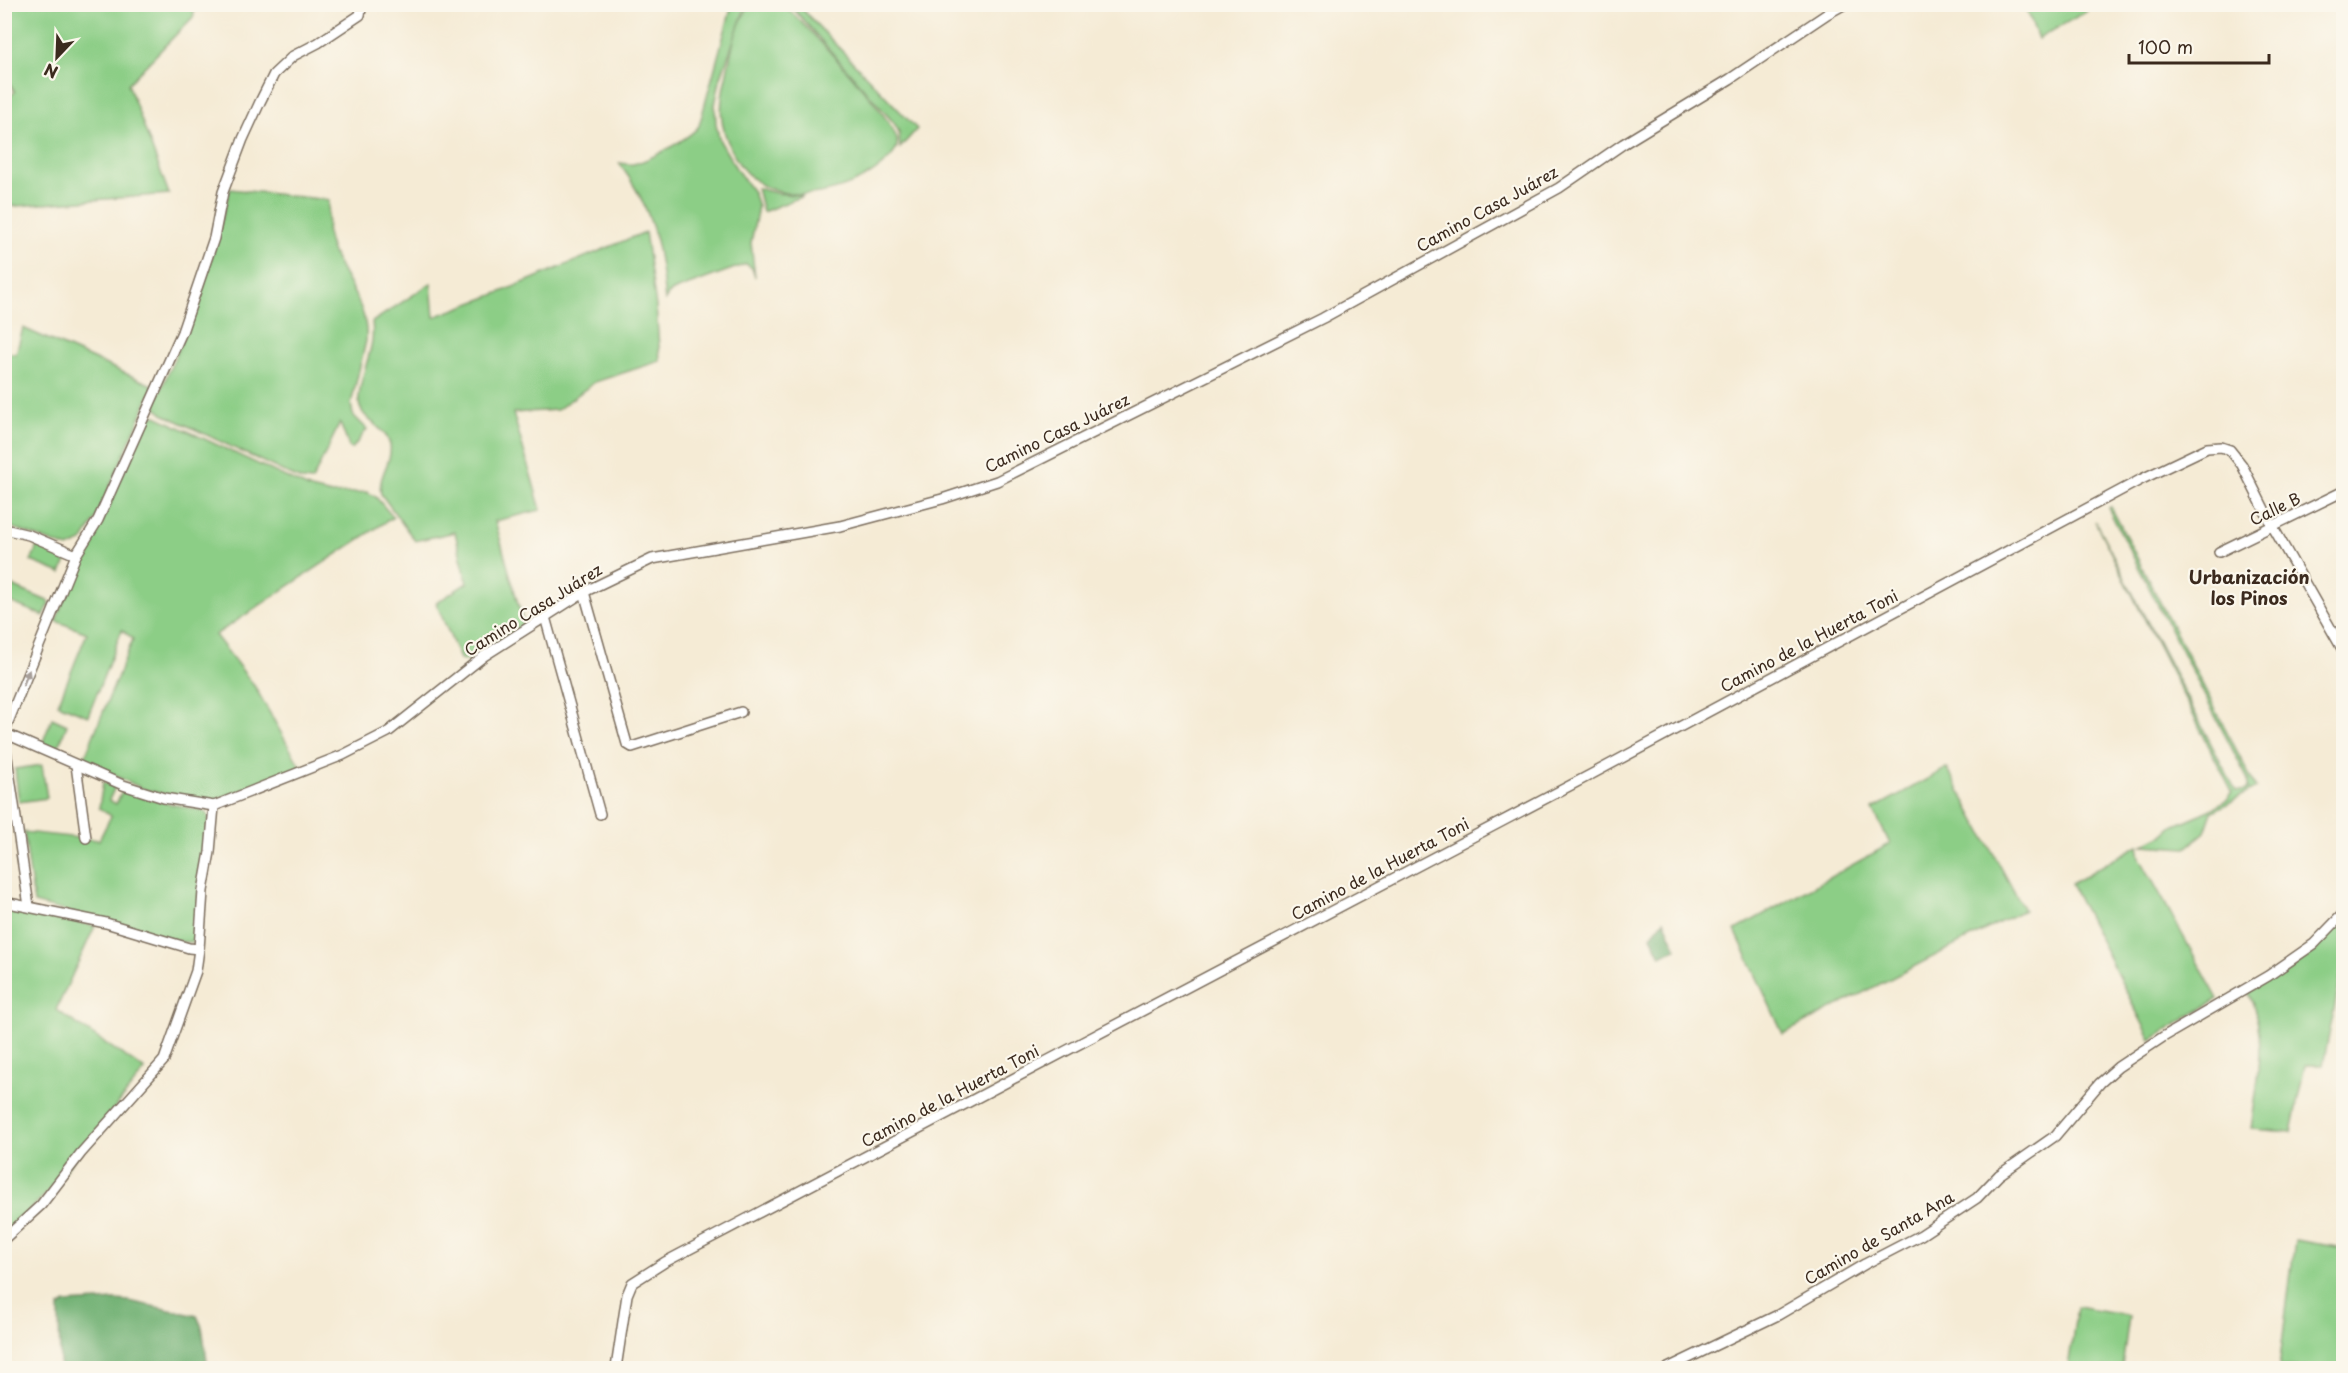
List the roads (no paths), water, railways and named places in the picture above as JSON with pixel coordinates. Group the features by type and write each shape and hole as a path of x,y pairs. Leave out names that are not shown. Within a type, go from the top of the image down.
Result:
{"street":[{"path":"29,906 4,734 76,555 98,520 182,332 214,238 224,192 243,139 274,74 292,56 318,43 360,15 362,4"},
{"name":"Camino Casa Juárez","path":"214,806 342,755 388,732 484,656 584,592 652,559 840,526 942,499 997,481 1323,318 1559,188 1623,144 1730,79 1845,4"},
{"name":"Camino de la Huerta Toni","path":"616,1368 623,1313 632,1283 665,1262 1582,780 2142,479 2207,448 2221,447 2230,450 2242,465 2272,527"},
{"name":"Calle B","path":"2219,552 2343,491"},
{"path":"2272,527 2343,652"},
{"path":"4,529 29,535 76,555"},
{"path":"584,592 627,744 632,747 741,712"},
{"path":"545,617 600,814"},
{"path":"4,734 123,785 164,798 214,806 196,971 164,1060 81,1153 41,1205 4,1239"},
{"path":"76,765 86,838"},
{"path":"4,902 106,923 199,949"},
{"name":"Camino de Santa Ana","path":"1668,1368 1778,1315 1865,1264 1921,1235 1977,1198 1999,1175 2055,1136 2100,1083 2118,1067 2163,1037 2268,976 2314,944 2343,913"}],"district":[{"name":"Urbanización los Pinos","path":"2249,588"}]}
